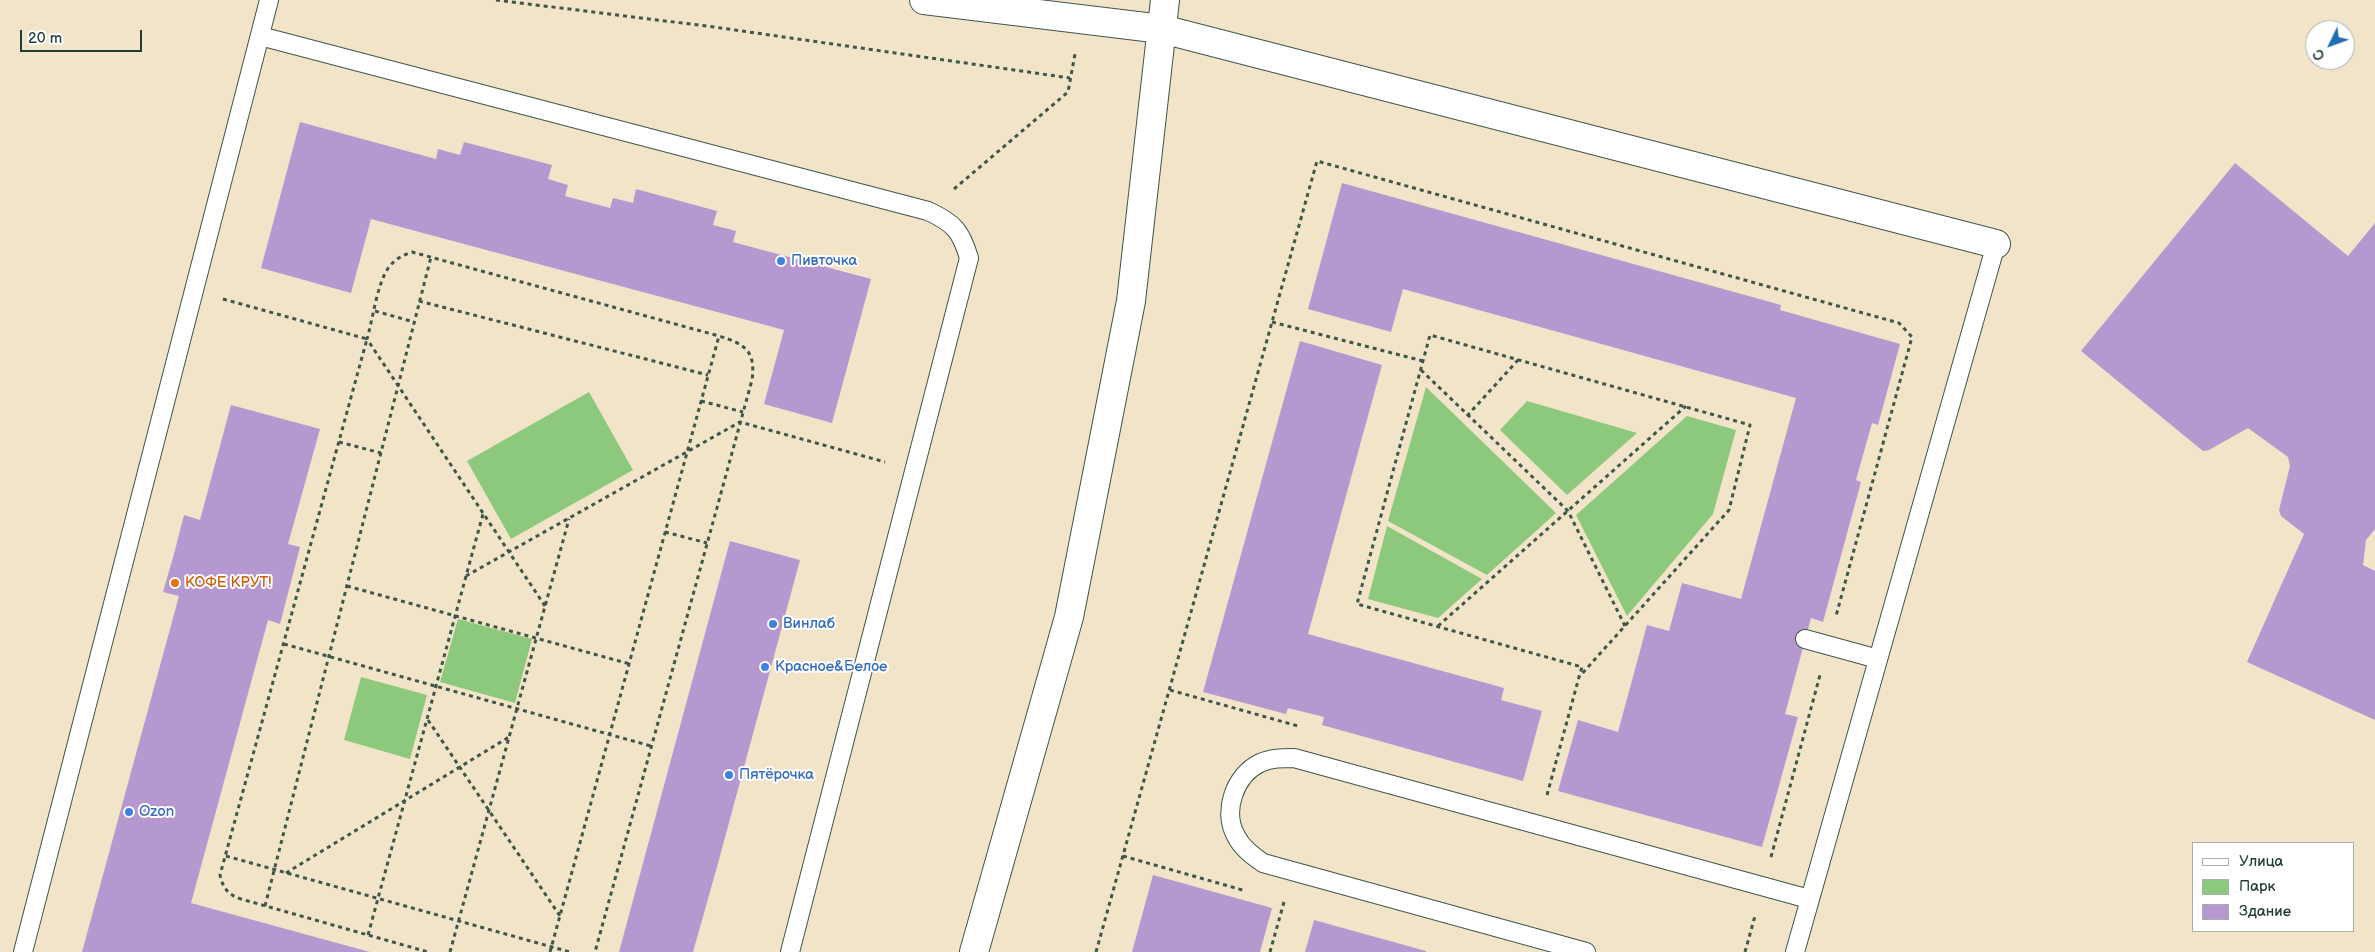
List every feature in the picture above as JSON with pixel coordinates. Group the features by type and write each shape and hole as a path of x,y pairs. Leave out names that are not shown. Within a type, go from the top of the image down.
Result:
{"street":[{"path":"924,0 1162,29 1996,244"},
{"path":"974,952 1069,617 1131,301 1165,0"}],"lane":[{"path":"23,952 269,0"},
{"path":"260,36 928,211 949,221 963,237 969,258 790,952"},
{"path":"1795,952 1996,244"},
{"path":"1805,639 1878,659"},
{"path":"1586,952 1263,863 1246,851 1235,835 1230,816 1232,797 1238,784 1247,772 1260,763 1274,758 1294,758 1809,899"}],"path":[{"path":"496,0 714,27 1070,78"},
{"path":"928,211 1068,92 1081,19"},
{"path":"1096,952 1317,161 1899,323 1912,337 1745,952"},
{"path":"428,952 240,900 226,891 220,875 384,278 389,267 399,257 412,252 740,342 750,354 754,367 595,952"},
{"path":"265,906 430,257"},
{"path":"194,291 367,339 545,606"},
{"path":"420,301 708,375"},
{"path":"375,311 414,322"},
{"path":"1272,322 1423,362"},
{"path":"550,952 719,336"},
{"path":"1547,794 1579,677 1582,667 1357,604 1430,336 1750,425 1729,510 1579,677"},
{"path":"1467,416 1518,360"},
{"path":"1421,370 1568,512 1625,626"},
{"path":"701,401 743,412"},
{"path":"1438,626 1686,406"},
{"path":"466,576 740,422 915,470"},
{"path":"339,442 381,453"},
{"path":"368,935 484,514"},
{"path":"450,952 568,519"},
{"path":"665,532 707,543"},
{"path":"347,586 630,664"},
{"path":"284,644 651,746"},
{"path":"427,720 560,917"},
{"path":"285,873 509,737"},
{"path":"226,856 570,952"},
{"path":"1270,952 1284,902"}],"green space":[{"path":"1426,387 1556,513 1487,575 1388,521"},
{"path":"589,392 633,470 511,539 467,461"},
{"path":"1527,401 1637,433 1567,495 1500,430"},
{"path":"1687,416 1736,430 1713,514 1627,616 1576,515"},
{"path":"1387,526 1482,579 1438,618 1368,599"},
{"path":"458,619 532,639 515,703 440,682"},
{"path":"361,677 427,695 410,759 344,740"}],"building":[{"path":"300,122 436,159 438,149 460,155 464,142 552,165 548,179 568,185 565,196 610,208 613,198 633,203 636,189 717,211 713,225 736,231 733,242 871,279 832,423 764,404 784,330 371,219 351,293 261,268"},
{"path":"2235,163 2348,256 2375,223 2375,529 2366,540 2363,565 2375,571 2375,720 2247,662 2304,534 2281,516 2279,510 2290,466 2288,457 2248,428 2209,450 2203,451 2081,351"},
{"path":"1342,183 1781,305 1780,310 1900,344 1878,425 1872,423 1856,480 1861,482 1823,622 1811,618 1785,714 1798,717 1762,847 1558,791 1578,720 1618,732 1647,625 1669,631 1682,583 1741,599 1796,398 1403,289 1391,332 1308,309"},
{"path":"1300,341 1382,365 1308,634 1504,688 1501,700 1542,711 1523,781 1322,725 1324,717 1288,708 1286,714 1203,692"},
{"path":"231,405 320,429 288,544 300,547 280,624 268,620 191,903 370,952 82,952 179,596 163,592 184,515 200,520"},
{"path":"730,541 800,560 693,952 619,952"},
{"path":"1153,875 1272,908 1260,952 1132,952"},
{"path":"1314,920 1426,951 1426,952 1305,952"}],"place":[{"name":"Пивточка","path":"781,261"},
{"name":"КОФЕ КРУТ!","path":"175,583"},
{"name":"Винлаб","path":"773,624"},
{"name":"Красное&Белое","path":"765,667"},
{"name":"Пятёрочка","path":"729,775"},
{"name":"Ozon","path":"129,812"}]}
